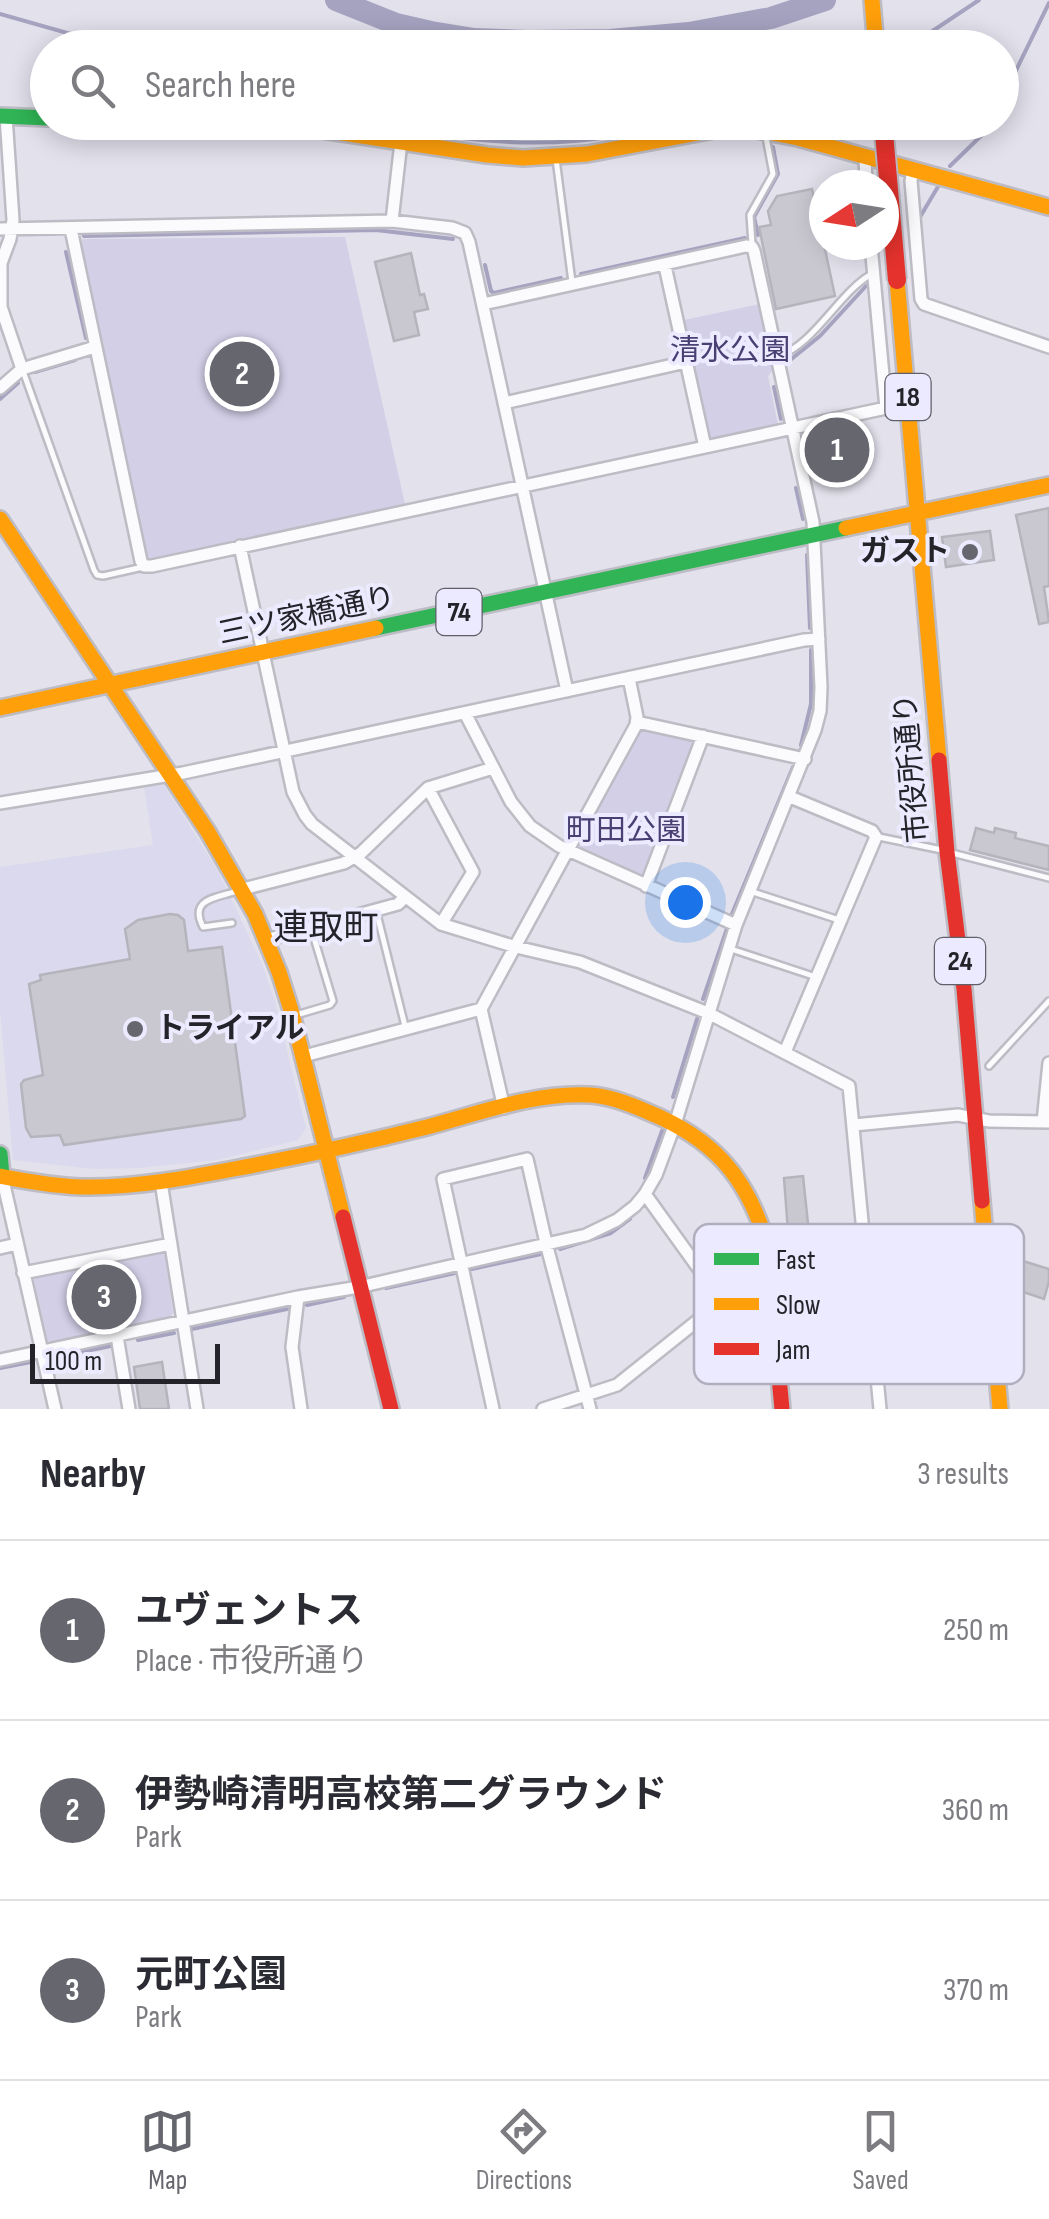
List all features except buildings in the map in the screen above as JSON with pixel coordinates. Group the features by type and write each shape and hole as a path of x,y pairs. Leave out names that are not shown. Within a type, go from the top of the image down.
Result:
{"street":[{"path":"872,0 874,30"},
{"path":"22,368 1,306 0,263 6,229 13,220 3,116 30,117"},
{"path":"389,140 486,155 556,156 666,140"},
{"path":"802,140 1049,207"},
{"name":"市役所通り","path":"885,140 983,1224"},
{"path":"392,221 401,142"},
{"path":"866,156 866,170"},
{"path":"912,169 924,304 1049,347"},
{"path":"6,229 392,221 465,233 566,691"},
{"path":"71,230 144,566 886,408 872,260"},
{"path":"0,1360 359,1287 586,1235 616,1220 646,1194 656,1175 736,925 790,797 820,711 814,535 752,247 483,304"},
{"path":"665,266 705,448"},
{"path":"0,388 22,368 95,347"},
{"path":"504,403 686,362"},
{"name":"三ツ家橋通り","path":"0,708 1049,485"},
{"path":"0,519 171,775 242,889 266,940 304,1056 391,1409"},
{"path":"240,546 293,792 312,824 441,924 516,948 580,962 708,1013 849,1086 863,1224"},
{"path":"0,803 171,775 820,639"},
{"path":"504,1108 481,1009 638,722 629,678"},
{"path":"465,713 511,802 525,822 542,836 736,925"},
{"path":"638,722 804,759"},
{"path":"646,886 703,736"},
{"path":"242,889 344,863 428,788 493,768"},
{"path":"428,788 473,872 441,924"},
{"path":"785,1052 876,838 872,832 790,797"},
{"path":"266,940 398,904 405,897"},
{"path":"304,1056 481,1009"},
{"path":"854,1125 944,1116 1046,1122 1049,1062"},
{"path":"1,1176 94,1188 161,1182 326,1151 562,1096 592,1095 620,1100 676,1121 720,1155 737,1175 762,1224"},
{"path":"0,1154 1,1176 55,1409"},
{"path":"493,1409 443,1179 527,1159 590,1409"},
{"path":"161,1182 198,1409"},
{"path":"646,1194 694,1262"},
{"path":"0,1248 16,1244"},
{"path":"24,1273 171,1244"},
{"path":"298,1297 292,1348 301,1409"},
{"path":"543,1409 616,1385 694,1323"},
{"path":"117,1336 129,1409"},
{"path":"780,1384 782,1409"},
{"path":"878,1384 880,1409"},
{"name":"市役所通り","path":"998,1384 1000,1409"}],"lane":[{"path":"752,247 750,215 772,174 766,140"},
{"path":"556,156 573,285"},
{"path":"776,356 788,353 864,278 873,274"},
{"path":"22,368 97,575 144,566"},
{"path":"876,838 1049,878"},
{"path":"232,924 203,927 199,910 210,898 242,889"},
{"path":"750,891 842,922"},
{"path":"376,910 406,1028"},
{"path":"293,1016 330,1006 333,1000 311,927"},
{"path":"728,948 817,978"},
{"path":"989,1066 1049,1001"}],"shaded area":[{"path":"164,785 218,871 262,964 306,1128 298,1140 217,1160 95,1169 13,1160 0,1010 0,867 153,845 144,787"}],"green space":[{"path":"345,237 405,504 151,559 147,556 83,239"},
{"name":"清水公園","path":"760,304 773,370 768,376 778,425 714,439 709,436 684,320"},
{"name":"町田公園","path":"640,732 692,739 694,745 646,874 641,875 581,850 578,844"},
{"path":"161,1252 165,1256 173,1313 170,1318 47,1340 36,1277"}],"waterway":[{"path":"336,0 422,30"},
{"path":"705,30 771,18 825,0"},
{"path":"934,30 979,0"},
{"path":"1019,64 1049,3"},
{"path":"0,14 56,30"},
{"path":"494,140 582,140"},
{"path":"950,166 977,140"},
{"path":"758,235 754,217 778,174 773,147"},
{"path":"920,217 939,185"},
{"path":"84,236 376,230 453,239"},
{"path":"581,274 745,238"},
{"path":"66,252 86,338"},
{"path":"485,265 494,293 561,278"},
{"path":"789,361 820,336 866,286"},
{"path":"35,372 75,360"},
{"path":"0,399 18,383"},
{"path":"774,387 781,419"},
{"path":"796,488 803,519"},
{"path":"807,555 810,628"},
{"path":"801,745 811,704 811,650"},
{"path":"703,999 732,914 793,767"},
{"path":"673,1097 697,1019"},
{"path":"645,1178 662,1131"},
{"path":"560,1249 611,1233 630,1219"},
{"path":"467,1270 541,1254"},
{"path":"386,1288 455,1273"},
{"path":"307,1305 344,1297"},
{"path":"192,1329 287,1309"},
{"path":"138,1340 174,1333"},
{"path":"56,1357 111,1346"},
{"path":"0,1368 31,1362"}],"traffic: fast":[{"path":"0,116 30,117"},
{"path":"376,628 846,528"},
{"path":"0,1154 2,1176"}],"traffic: slow":[{"path":"872,0 874,30"},
{"path":"388,140 523,158 587,154 661,140"},
{"path":"805,140 1049,207"},
{"path":"897,280 939,760"},
{"path":"846,528 1049,485"},
{"path":"0,519 208,832 255,914 291,1010 343,1217"},
{"path":"0,708 376,628"},
{"path":"0,1176 79,1187 162,1181 355,1144 528,1100 590,1095 648,1112 691,1134 737,1178 760,1224"},
{"path":"982,1201 984,1224"},
{"path":"998,1384 1000,1409"}],"traffic: jam":[{"path":"885,140 897,280"},
{"path":"939,760 982,1201"},
{"path":"343,1217 391,1409"},
{"path":"780,1384 782,1409"}],"place":[{"name":"伊勢崎清明高校第二グラウンド","path":"242,374"},
{"name":"ユヴェントス","path":"837,450"},
{"name":"ガスト","path":"970,552"},
{"name":"トライアル","path":"135,1029"},
{"name":"元町公園","path":"104,1297"}],"district":[{"name":"連取町","path":"326,928"}]}
